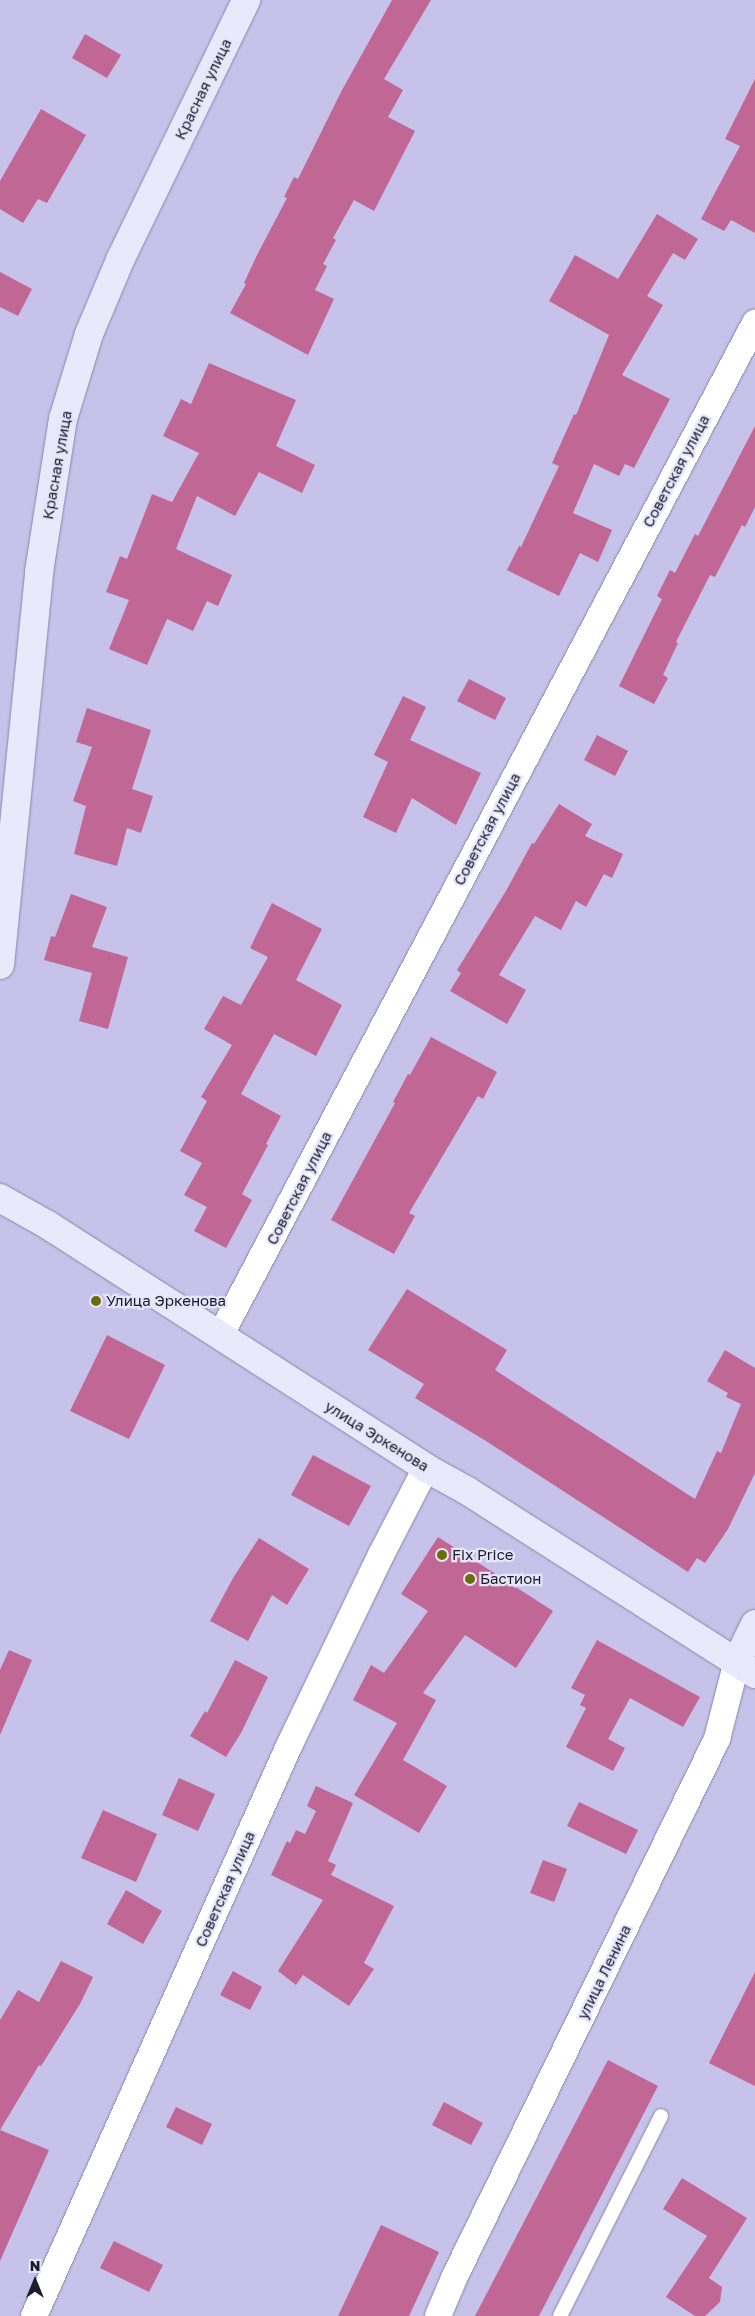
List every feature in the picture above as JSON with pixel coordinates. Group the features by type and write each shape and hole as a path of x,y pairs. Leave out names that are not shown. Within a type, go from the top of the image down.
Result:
{"street":[{"name":"Красная улица","path":"0,965 40,572 63,418 90,334 122,258 246,0"},
{"name":"Советская улица","path":"220,1336 755,323"},
{"name":"улица Эркенова","path":"0,1198 56,1231 426,1468 746,1667"},
{"name":"Советская улица","path":"34,2316 289,1746 381,1555 426,1468"},
{"name":"улица Ленина","path":"438,2316 455,2276 717,1738 746,1667 755,1624"}],"lane":[{"path":"560,2316 662,2116"}],"building":[{"path":"392,0 431,0 384,79 403,90 388,117 415,131 374,211 354,200 333,238 336,240 323,264 327,266 315,290 334,299 308,355 230,313 246,284 244,283 256,257 287,198 284,197 294,177 298,179 341,92"},
{"path":"85,34 121,55 107,78 72,58"},
{"path":"755,79 755,233 731,220 724,231 701,219 740,146 725,139"},
{"path":"41,109 86,135 47,203 38,199 23,223 0,209 0,181"},
{"path":"657,214 698,239 685,260 673,253 647,296 663,305 622,375 670,399 634,468 625,464 619,476 594,464 573,513 612,530 598,562 580,553 559,596 507,570 519,546 521,547 559,466 552,463 574,414 576,415 609,335 549,301 575,255 618,279"},
{"path":"0,272 32,289 18,316 0,307"},
{"path":"209,363 296,400 276,446 315,465 302,493 259,472 235,516 197,496 176,549 232,575 218,606 207,601 193,631 167,619 147,665 109,649 129,600 106,592 120,556 127,559 152,494 172,502 199,453 163,436 181,399 191,404"},
{"path":"755,426 755,507 745,527 742,525 715,577 710,575 676,642 678,643 663,675 668,678 654,704 619,686 662,599 657,596 670,570 675,573 695,534 698,536"},
{"path":"469,679 506,698 495,720 457,701"},
{"path":"403,696 426,707 410,740 481,773 456,825 412,798 396,833 363,817 388,762 374,755"},
{"path":"87,708 151,730 132,789 153,796 141,833 127,828 117,866 74,854 86,806 73,801 92,747 76,742"},
{"path":"597,735 628,751 615,776 584,760"},
{"path":"559,804 592,824 585,836 623,854 612,878 604,874 586,907 576,901 561,930 535,916 499,975 526,990 507,1024 450,991 461,973 457,970 506,891 532,843 534,844"},
{"path":"71,894 107,907 92,947 128,957 108,1029 79,1021 92,973 44,960 51,936 55,937"},
{"path":"272,903 322,929 296,980 342,1005 316,1056 274,1034 241,1094 281,1116 242,1194 252,1200 226,1248 194,1231 207,1207 184,1195 202,1163 180,1151 207,1101 201,1097 232,1045 204,1029 223,996 241,1005 268,957 250,948"},
{"path":"431,1037 497,1072 483,1099 478,1096 409,1213 415,1216 394,1254 331,1220 395,1103 393,1102 408,1074 410,1075"},
{"path":"407,1289 507,1350 495,1370 695,1499 717,1451 721,1453 741,1404 726,1397 728,1393 707,1381 725,1350 755,1368 755,1473 728,1529 705,1563 697,1558 688,1572 486,1441 415,1398 424,1384 368,1350"},
{"path":"107,1335 165,1365 129,1439 70,1411"},
{"path":"313,1455 371,1486 349,1526 291,1495"},
{"path":"438,1537 553,1611 516,1668 465,1635 423,1693 436,1700 403,1760 447,1786 419,1833 354,1795 397,1723 353,1700 371,1665 384,1673 428,1611 401,1594"},
{"path":"259,1538 309,1569 287,1605 272,1595 248,1641 210,1621 233,1578"},
{"path":"597,1640 700,1697 683,1727 630,1698 608,1739 625,1748 613,1771 566,1747 586,1708 580,1705 585,1695 571,1688"},
{"path":"9,1650 32,1660 0,1735 0,1670"},
{"path":"235,1660 268,1677 241,1733 226,1757 190,1736 205,1711 207,1713"},
{"path":"179,1778 215,1794 198,1831 162,1815"},
{"path":"316,1786 353,1803 328,1861 336,1865 331,1875 394,1906 364,1963 374,1969 349,2006 303,1975 296,1985 278,1971 323,1900 271,1875 287,1841 290,1843 296,1830 305,1834 316,1811 307,1806"},
{"path":"579,1802 638,1830 626,1854 567,1826"},
{"path":"103,1810 157,1834 136,1882 81,1858"},
{"path":"543,1860 567,1869 554,1902 530,1893"},
{"path":"126,1890 162,1911 143,1944 107,1924"},
{"path":"61,1961 93,1977 80,2004 41,2066 39,2065 0,2130 0,2020 18,1990 39,2002"},
{"path":"233,1971 262,1987 250,2010 220,1995"},
{"path":"755,1972 755,2086 709,2063"},
{"path":"608,2060 658,2086 539,2316 475,2316"},
{"path":"444,2102 483,2123 471,2145 432,2125"},
{"path":"176,2107 212,2124 202,2145 166,2127"},
{"path":"0,2130 49,2150 0,2261"},
{"path":"682,2178 747,2218 709,2278 722,2287 720,2302 705,2316 695,2316 666,2297 707,2236 663,2209"},
{"path":"381,2225 439,2252 409,2316 338,2316"},
{"path":"114,2241 163,2265 149,2292 100,2268"}],"place":[{"name":"Улица Эркенова","path":"96,1301"},
{"name":"Fix Price","path":"442,1555"},
{"name":"Бастион","path":"470,1579"}]}
